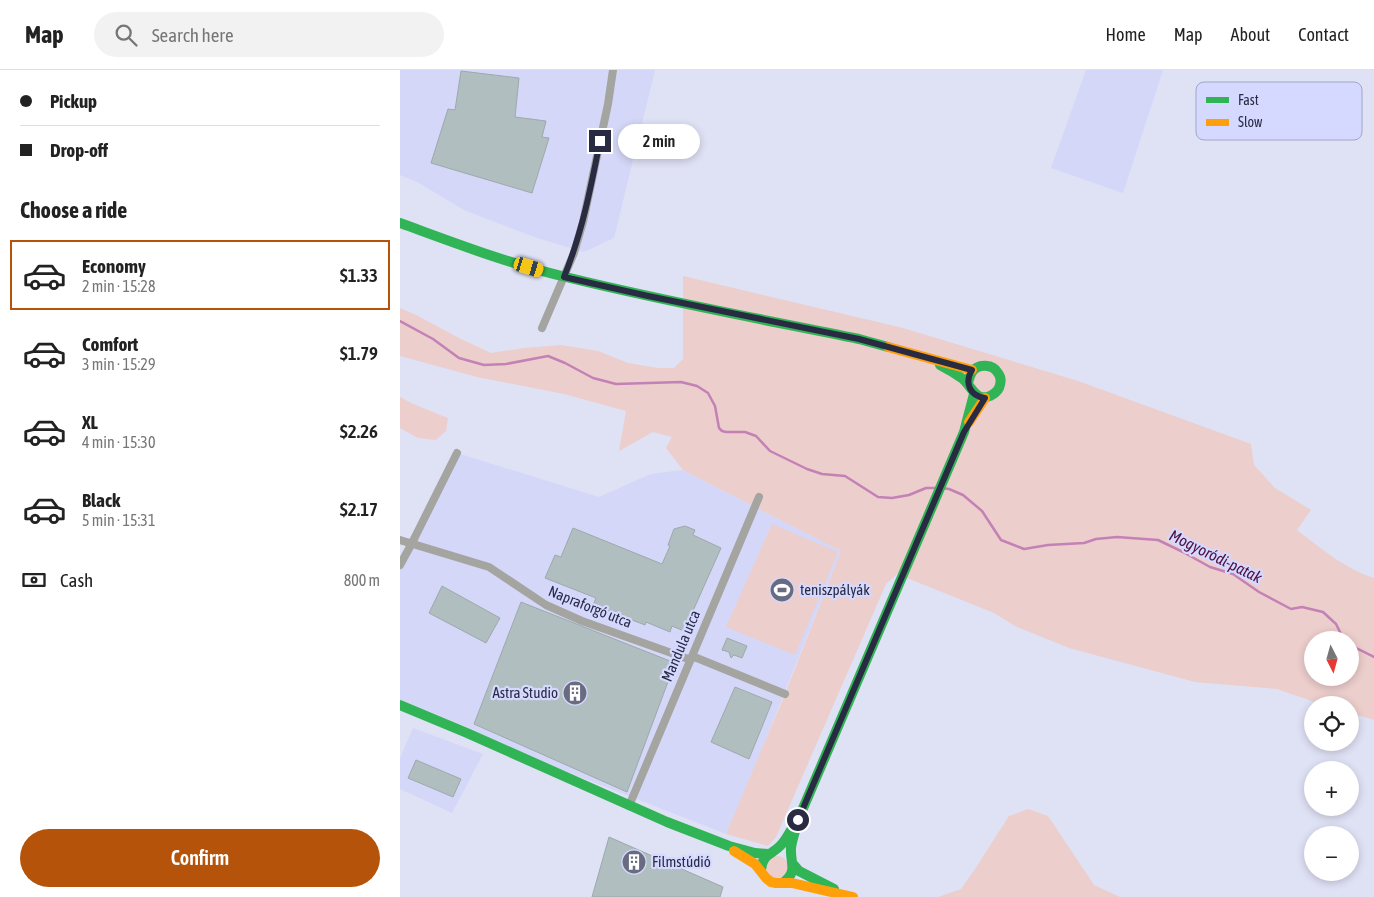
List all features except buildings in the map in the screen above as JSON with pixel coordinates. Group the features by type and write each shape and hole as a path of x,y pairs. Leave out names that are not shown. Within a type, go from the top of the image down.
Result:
{"main road":[{"path":"400,223 481,252 564,277 859,339 972,370"},
{"path":"931,359 968,383"},
{"path":"784,882 792,875 791,848 798,820 948,468 964,432 985,398 995,394 998,390 1001,380 999,374 987,365 972,370 968,378 970,389 974,394 985,398"},
{"path":"964,432 974,394"},
{"path":"400,705 475,736 629,806 720,843 745,857 761,870 770,882 784,882 850,896"},
{"path":"761,870 762,861 781,846 798,820"},
{"path":"720,843 758,853 782,852 790,856 799,871 850,896"}],"street":[{"path":"542,328 574,253 584,218 608,104 613,70"},
{"path":"400,564 457,453"},
{"name":"Mandula utca","path":"629,806 759,497"},
{"name":"Napraforgó utca","path":"400,540 489,567 546,605 582,621 691,658 785,694"}],"shaded area":[{"path":"400,70 655,70 614,238 584,252 537,238 464,210 419,183 400,175"},
{"path":"1086,70 1163,70 1123,193 1051,168"},
{"path":"683,276 903,328 1078,381 1251,444 1254,465 1275,488 1311,510 1297,530 1344,564 1374,578 1374,720 1359,716 1359,696 1304,696 1304,698 1277,689 1195,682 1069,648 1015,626 994,613 897,574 886,584 776,837 768,846 726,834 785,694 841,551 683,470 666,448 672,437 653,432 619,451 626,411 564,394 477,377 400,356 400,308 491,353 561,345 598,351 628,363 658,368 674,368 683,359"},
{"path":"400,397 448,418 446,431 436,440 418,438 400,428"},
{"path":"457,453 599,497 651,474 683,470 841,551 726,834 524,755 472,729 400,700 400,570"},
{"name":"teniszpályák","path":"772,524 838,552 795,655 726,627"},
{"path":"413,728 483,754 452,813 400,789 400,758"},
{"path":"1028,809 1048,816 1094,885 1120,897 938,897 961,889 1009,816"},
{"path":"777,856 787,863 788,867 781,877 777,878 767,871 766,867 773,857"}],"waterway":[{"name":"Mogyoródi-patak","path":"400,321 433,339 459,358 484,365 506,364 548,356 593,378 616,384 681,382 697,386 708,393 715,406 719,428 722,431 745,432 756,436 770,451 807,469 822,474 845,476 878,497 892,498 909,495 926,488 937,488"},
{"name":"Mogyoródi-patak","path":"942,488 963,495 982,511 1001,540 1024,549 1048,545 1084,543 1096,539 1117,537 1158,540 1210,567 1233,574 1259,592 1291,609 1302,607 1323,612 1336,624 1340,631"},
{"name":"Mogyoródi-patak","path":"1359,650 1374,657"}],"traffic: fast":[{"path":"400,223 482,253 545,272 675,302 859,339 888,347"},
{"path":"940,365 963,379 981,397 990,396 996,392 1000,386 1001,379 996,370 989,366 982,366 972,372 968,383"},
{"path":"784,882 792,870 791,848 798,820 964,432 974,394"},
{"path":"400,705 667,822 729,846 755,853 768,854"},
{"path":"761,870 765,858 783,843 793,827"},
{"path":"793,864 799,871 834,889"}],"traffic: slow":[{"path":"888,347 972,370"},
{"path":"969,422 985,398"},
{"path":"734,851 755,864 771,882 792,883 853,897"}],"place":[{"name":"teniszpályák","path":"782,590"},
{"name":"Astra Studio","path":"575,693"},
{"name":"Filmstúdió","path":"634,862"}],"route":[{"path":"600,141 581,227 574,253 564,277 897,348 972,370 968,378 970,389 974,394 985,398 964,432 798,820"}]}
